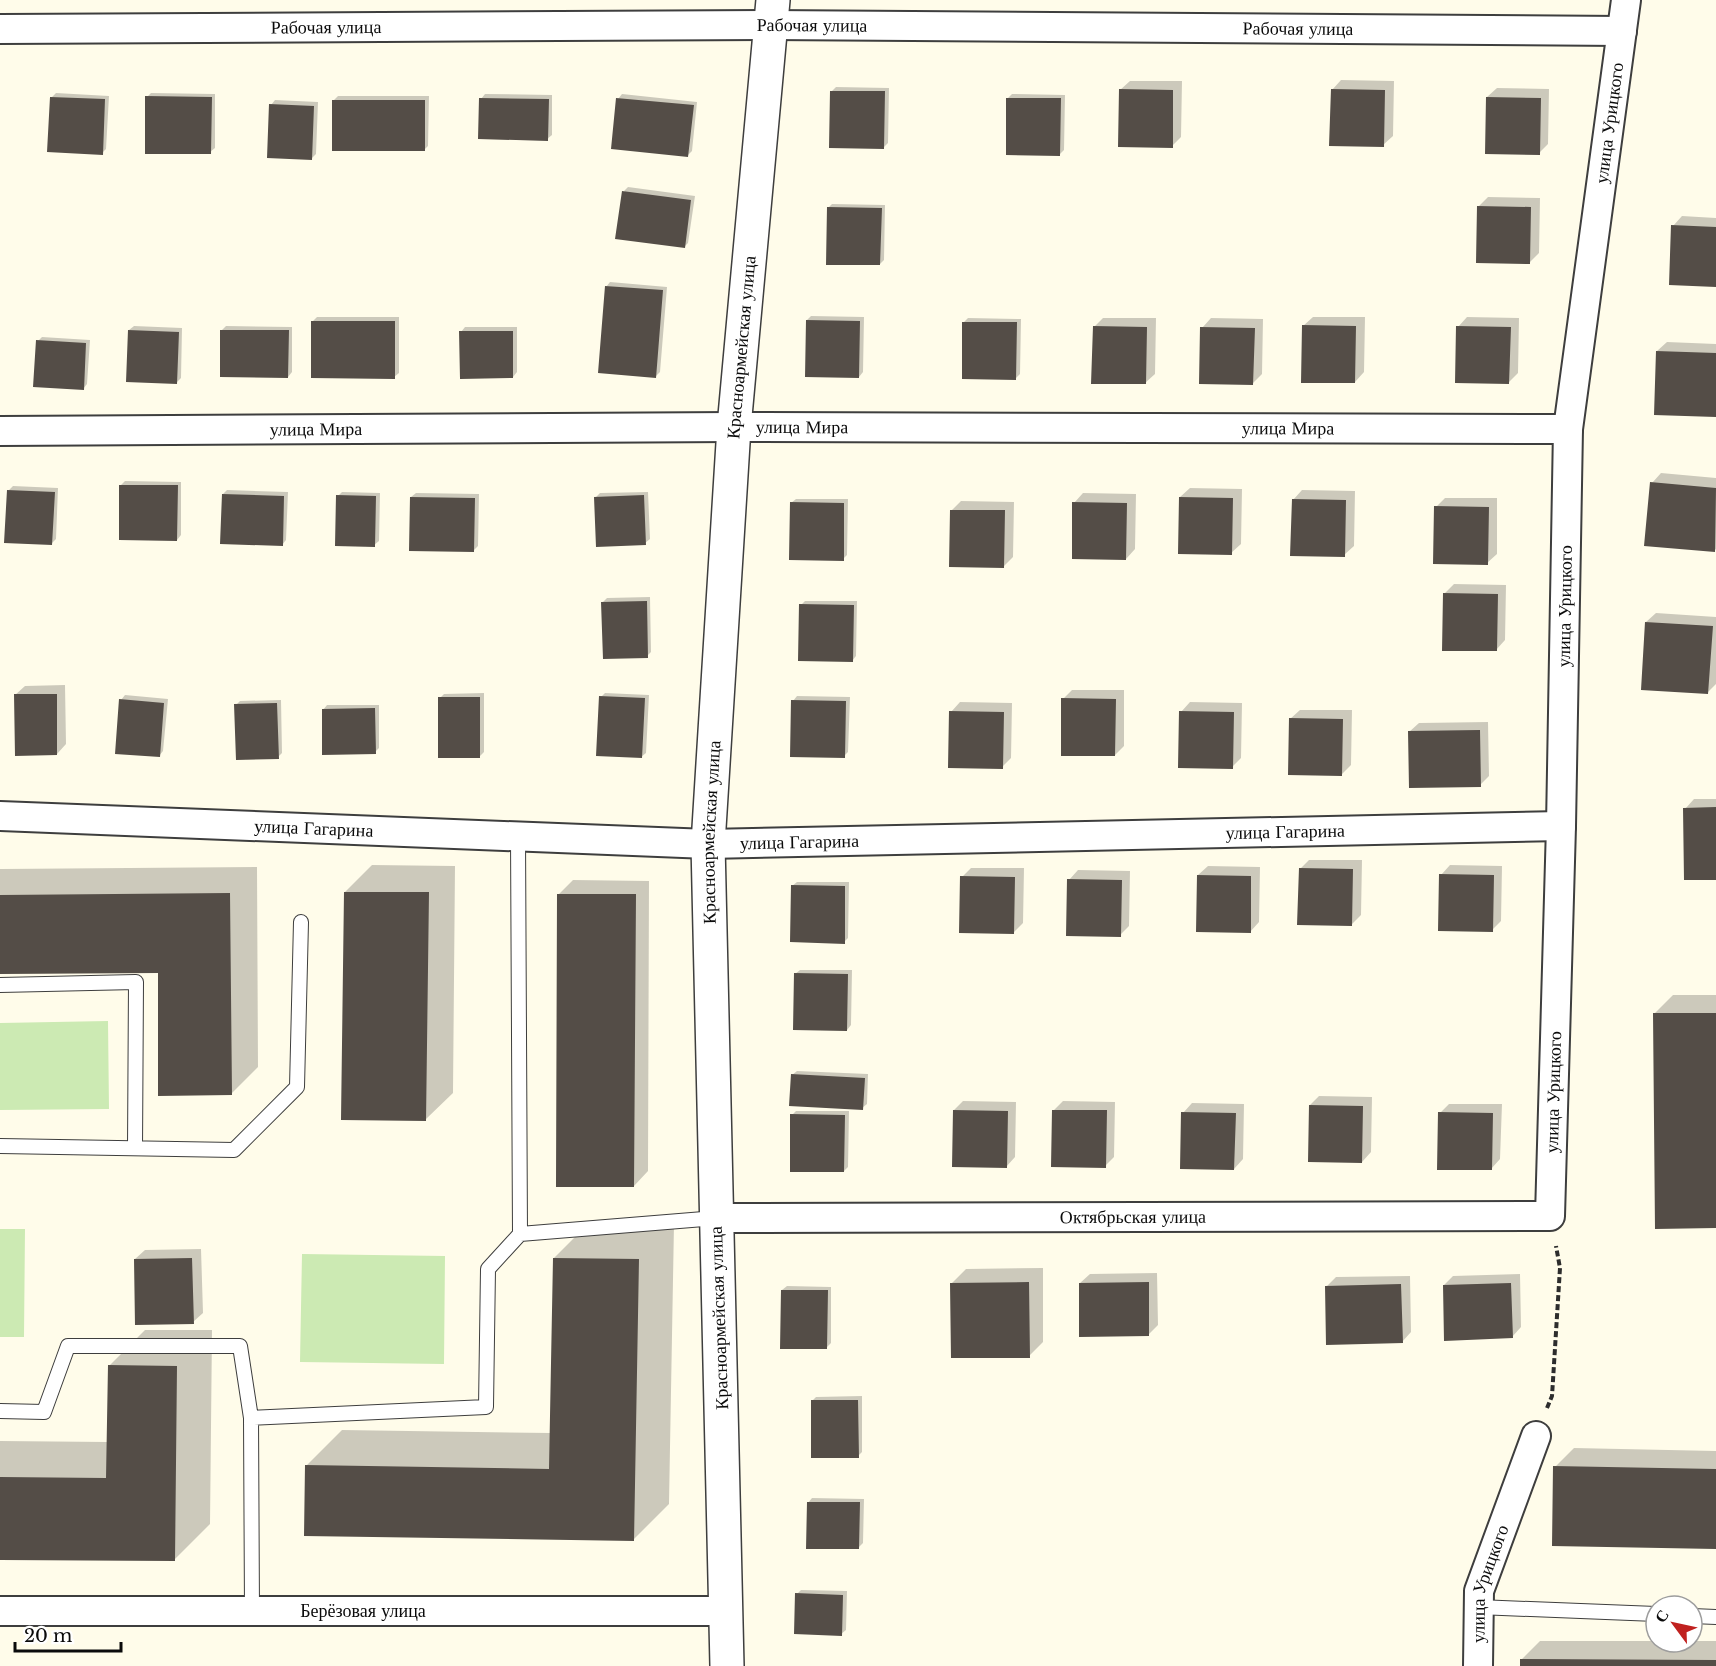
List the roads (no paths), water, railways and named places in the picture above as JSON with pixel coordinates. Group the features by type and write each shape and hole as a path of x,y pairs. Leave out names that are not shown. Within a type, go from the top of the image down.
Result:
{"street":[{"name":"улица Урицкого","path":"1550,1216 1562,826 1568,429 1626,0"},
{"name":"Рабочая улица","path":"0,29 772,13 1622,31"},
{"name":"Красноармейская улица","path":"728,1666 708,844 734,428 772,13"},
{"name":"улица Мира","path":"0,431 734,428 1568,429"},
{"name":"улица Гагарина","path":"0,816 708,844 1562,826"},
{"name":"Октябрьская улица","path":"716,1218 1550,1216"},
{"name":"улица Урицкого","path":"1478,1666 1479,1591 1536,1436"},
{"name":"Берёзовая улица","path":"0,1611 726,1611"}],"lane":[{"path":"251,1418 486,1407 488,1269 520,1234 518,836"},
{"path":"0,1146 234,1150 297,1087 301,922"},
{"path":"0,985 136,982 135,1148"},
{"path":"520,1234 716,1218"},
{"path":"0,1411 44,1412 68,1346 240,1346 251,1418 252,1611"},
{"path":"1478,1607 1644,1614"}]}
